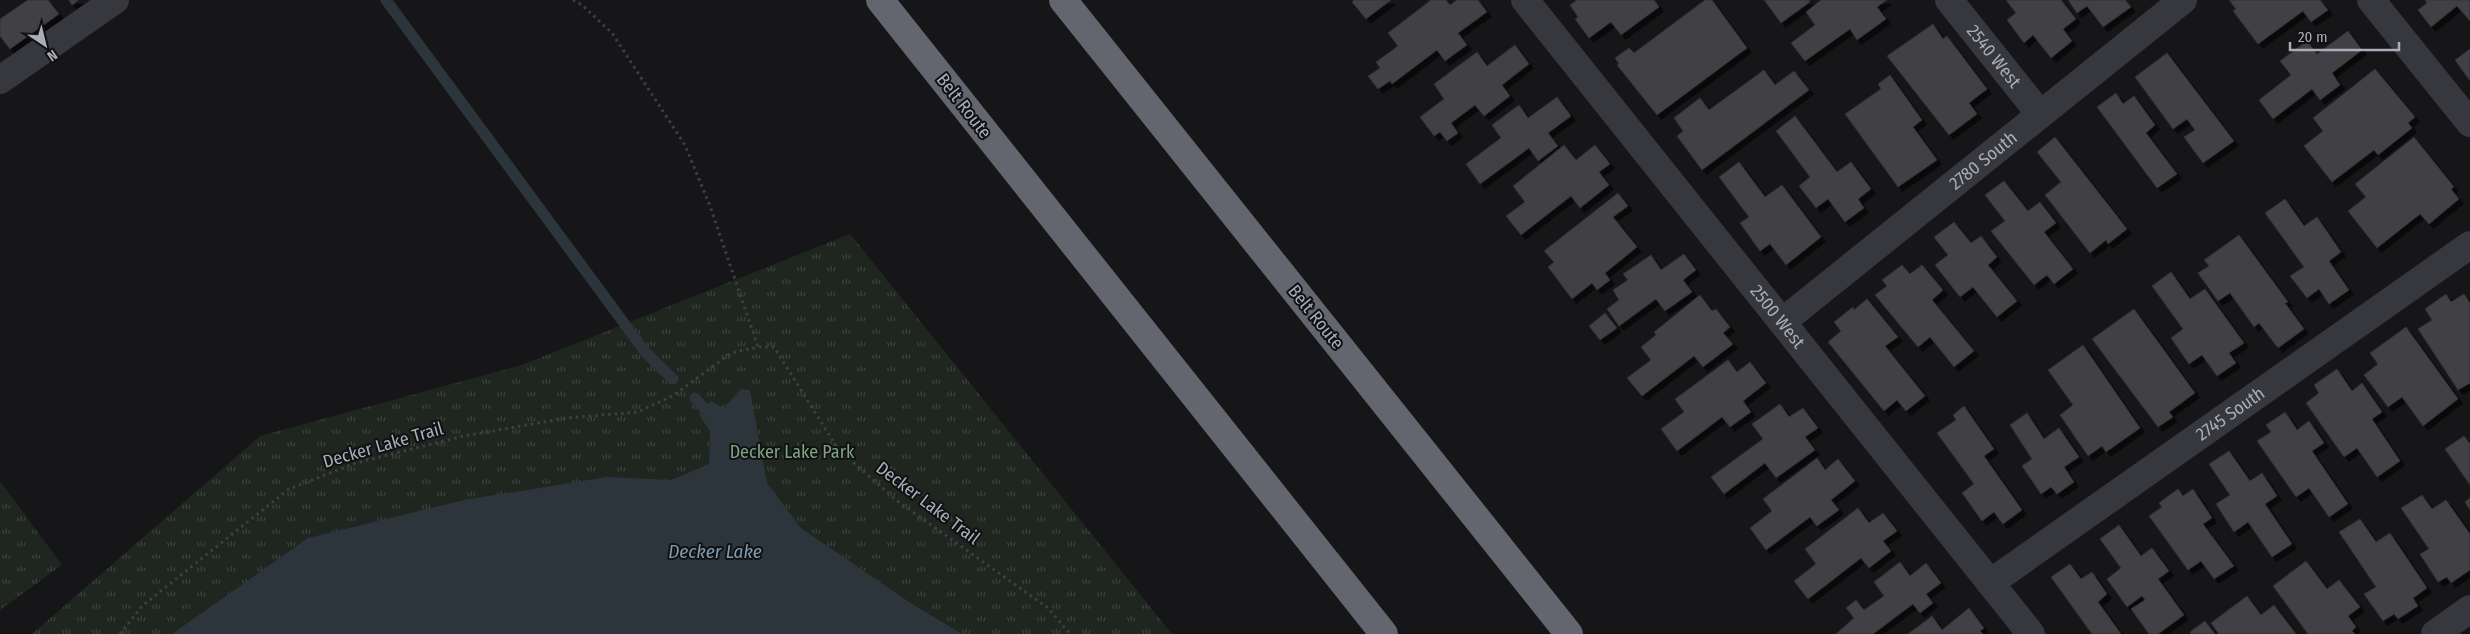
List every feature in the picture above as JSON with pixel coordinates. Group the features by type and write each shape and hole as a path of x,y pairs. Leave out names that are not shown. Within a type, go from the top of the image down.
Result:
{"highway":[{"name":"Belt Route","path":"880,0 1384,634"},
{"name":"Belt Route","path":"1063,0 1569,634"}],"street":[{"path":"0,80 115,0"},
{"name":"2500 West","path":"1524,0 2031,634"},
{"name":"2540 West","path":"1949,0 2040,114"},
{"name":"2780 South","path":"1782,322 2183,0"},
{"path":"2371,0 2470,123"},
{"name":"2745 South","path":"1990,583 2470,245"},
{"path":"2435,634 2470,609"}],"path":[{"path":"573,0 582,5 612,33 685,145 710,206 758,347"},
{"name":"Decker Lake Trail","path":"120,634 142,606 289,489 356,463 464,436 567,418 638,412 674,394 731,353 758,347 774,348 838,450 896,500 1048,608 1070,634"}],"green space":[{"name":"Decker Lake Park","path":"850,234 1172,634 32,634 260,436 522,365"},
{"path":"0,481 62,565 0,610"}],"water":[{"name":"Decker Lake","path":"741,389 750,390 767,483 801,528 912,604 962,634 172,634 308,538 464,500 607,477 671,480 709,464 710,432 699,414 711,401 724,408"}],"building":[{"path":"28,0 48,0 59,14 10,49 0,36 0,19"},
{"path":"69,0 79,0 72,5"},
{"path":"1354,0 1391,0 1366,19 1352,2"},
{"path":"1431,0 1446,0 1450,5 1457,0 1478,0 1487,12 1458,33 1467,45 1445,61 1437,50 1392,84 1390,81 1378,89 1368,76 1380,68 1376,62 1398,46 1388,33"},
{"path":"1577,0 1654,0 1659,7 1621,35 1611,22 1589,38 1575,19 1578,17 1570,5"},
{"path":"1705,0 1712,0 1747,48 1657,115 1617,65 1619,64 1615,58 1629,48 1634,53"},
{"path":"1764,0 1809,0 1810,2 1781,23"},
{"path":"1821,0 1887,0 1877,7 1886,19 1857,40 1850,29 1805,61 1791,43 1815,25 1806,12"},
{"path":"2006,0 2061,0 2076,19 2063,29 2072,41 2051,58 2033,35 2024,43 2007,20 2016,13"},
{"path":"2068,0 2125,0 2131,7 2103,27 2087,6 2077,13"},
{"path":"2229,0 2320,0 2328,10 2311,22 2303,11 2258,44 2233,11 2236,9"},
{"path":"2425,0 2470,0 2470,21 2457,6 2431,27 2418,10 2427,3"},
{"path":"1933,24 1943,39 1947,36 1987,89 1969,103 1977,114 1949,135 1887,56"},
{"path":"2348,31 2362,50 2332,73 2340,85 2320,100 2312,89 2273,119 2259,100 2291,75 2280,61 2307,41 2317,54"},
{"path":"1515,45 1529,64 1502,85 1510,96 1484,116 1475,105 1451,123 1458,133 1447,141 1440,132 1434,136 1420,117 1444,99 1434,84 1477,52 1487,66"},
{"path":"2470,49 2470,81 2455,60"},
{"path":"2167,53 2234,141 2203,163 2184,137 2195,130 2187,119 2173,129 2135,77"},
{"path":"2375,69 2415,117 2408,123 2412,128 2378,155 2374,150 2332,182 2304,146 2323,131 2313,118"},
{"path":"1764,70 1775,85 1794,71 1809,90 1702,170 1677,136 1683,131 1674,118 1700,98 1709,110"},
{"path":"1890,75 1922,120 1913,127 1937,160 1898,187 1845,114 1881,89 1878,84"},
{"path":"2116,93 2123,104 2134,96 2155,125 2146,133 2177,174 2157,188 2097,107"},
{"path":"1557,97 1571,116 1548,133 1558,146 1538,161 1529,148 1480,184 1466,164 1501,138 1492,125 1519,105 1528,118"},
{"path":"1795,116 1837,172 1851,162 1871,189 1858,199 1864,208 1845,222 1828,199 1816,208 1799,186 1810,177 1776,131"},
{"path":"2055,137 2127,229 2108,244 2106,240 2090,253 2045,195 2061,182 2037,152"},
{"path":"2414,137 2454,187 2451,189 2459,199 2429,224 2420,214 2377,248 2348,211 2366,197 2355,184"},
{"path":"1564,145 1576,160 1595,145 1610,164 1599,172 1609,185 1580,208 1571,196 1521,235 1506,216 1525,202 1513,186"},
{"path":"1739,162 1765,197 1782,185 1821,237 1786,265 1770,244 1760,251 1740,223 1749,217 1719,177"},
{"path":"2004,181 2028,211 2040,202 2056,223 2044,232 2073,269 2054,284 2047,275 2034,285 1991,231 2005,221 1985,195"},
{"path":"1618,193 1628,206 1613,217 1637,247 1605,273 1610,280 1597,290 1592,283 1572,299 1548,267 1554,262 1544,251"},
{"path":"2285,199 2304,226 2317,217 2341,252 2329,261 2349,290 2329,304 2319,289 2307,298 2290,276 2304,267 2265,213"},
{"path":"1954,222 1971,243 1981,236 1997,257 1988,265 2017,301 1997,317 1973,287 1960,297 1935,265 1948,255 1934,237"},
{"path":"2239,235 2288,302 2285,303 2304,329 2278,348 2259,323 2254,327 2230,293 2218,301 2198,273 2209,266 2204,260"},
{"path":"1684,254 1696,270 1683,280 1692,292 1665,311 1656,299 1619,326 1607,309 1619,300 1613,290 1628,280 1623,274 1651,255 1661,270"},
{"path":"1902,265 1910,274 1922,265 1943,290 1932,300 1974,351 1954,367 1930,337 1918,347 1875,295 1887,286 1882,280"},
{"path":"2171,272 2190,299 2205,289 2244,343 2229,353 2236,363 2217,376 2202,355 2189,364 2171,338 2183,329 2152,286"},
{"path":"2446,294 2451,302 2464,294 2470,303 2470,383 2458,390 2418,329 2432,320 2425,309"},
{"path":"1700,295 1712,311 1716,309 1730,327 1723,333 1733,344 1703,367 1694,356 1642,396 1627,378 1651,360 1641,347 1656,335 1654,332"},
{"path":"1867,299 1898,337 1885,346 1925,396 1906,411 1897,400 1884,411 1828,342 1841,331 1834,322 1853,307 1854,310"},
{"path":"2134,309 2195,393 2169,412 2173,417 2158,427 2092,339"},
{"path":"1605,313 1617,328 1600,340 1589,326"},
{"path":"2406,327 2458,399 2423,426 2402,397 2388,407 2364,375 2378,364 2370,353"},
{"path":"2083,345 2140,428 2106,452 2102,446 2088,456 2060,415 2073,405 2048,370"},
{"path":"1728,360 1737,372 1750,362 1766,383 1743,401 1751,412 1730,427 1722,417 1677,451 1661,429 1684,412 1675,399"},
{"path":"2337,369 2352,391 2362,383 2382,412 2372,419 2400,461 2377,477 2357,448 2344,457 2306,403 2319,393 2314,385"},
{"path":"1780,404 1789,417 1803,408 1818,428 1805,437 1815,450 1776,478 1765,463 1724,494 1711,477 1763,439 1752,424"},
{"path":"1964,406 1994,449 1984,456 2022,510 2003,524 1994,512 1982,521 1962,493 1974,484 1937,433 1956,420 1953,415"},
{"path":"2285,412 2297,430 2309,421 2324,443 2312,451 2348,504 2329,517 2309,488 2296,497 2257,441 2271,432 2266,425"},
{"path":"2027,413 2044,439 2059,428 2079,457 2064,467 2074,482 2057,494 2051,487 2041,494 2022,466 2032,459 2010,425"},
{"path":"2464,436 2470,444 2470,485 2445,449"},
{"path":"2229,451 2250,481 2262,473 2277,496 2265,504 2292,544 2272,557 2248,522 2234,532 2216,504 2230,495 2209,464"},
{"path":"1817,458 1825,470 1838,459 1855,481 1831,500 1839,510 1817,526 1810,517 1766,550 1750,528 1772,511 1763,499"},
{"path":"2178,489 2183,496 2193,489 2212,518 2203,524 2234,566 2214,579 2201,561 2188,570 2149,516 2162,507 2159,503"},
{"path":"2422,495 2432,509 2446,500 2470,534 2470,570 2451,583 2447,577 2438,582 2420,554 2429,549 2401,508"},
{"path":"2470,498 2470,510 2465,502"},
{"path":"1858,508 1869,523 1883,513 1897,531 1883,541 1891,551 1869,568 1861,558 1808,599 1794,581 1816,564 1805,549"},
{"path":"2360,519 2376,542 2390,533 2427,588 2413,598 2418,606 2398,619 2394,614 2383,621 2364,594 2376,587 2339,532"},
{"path":"2119,525 2141,556 2152,548 2169,571 2158,579 2184,615 2158,634 2149,634 2131,609 2145,600 2142,596 2127,607 2107,579 2121,568 2100,539"},
{"path":"2306,561 2327,589 2339,580 2360,607 2348,616 2356,627 2352,631 2355,634 2308,634 2273,586"},
{"path":"1900,562 1910,576 1926,563 1941,583 1926,594 1933,603 1920,613 1913,604 1873,634 1836,634 1854,618 1846,608 1856,600 1864,610 1884,596 1874,582"},
{"path":"2070,564 2081,579 2092,572 2107,594 2098,602 2121,634 2092,634 2051,577"},
{"path":"2247,596 2261,615 2274,605 2296,634 2219,634 2211,623"},
{"path":"1969,608 1984,628 1980,631 1983,634 1908,634 1932,616 1942,630"},
{"path":"2205,621 2215,634 2191,634 2190,632"}],"waterway":[{"path":"386,0 646,353 673,379"},
{"path":"695,398 704,408"}]}
